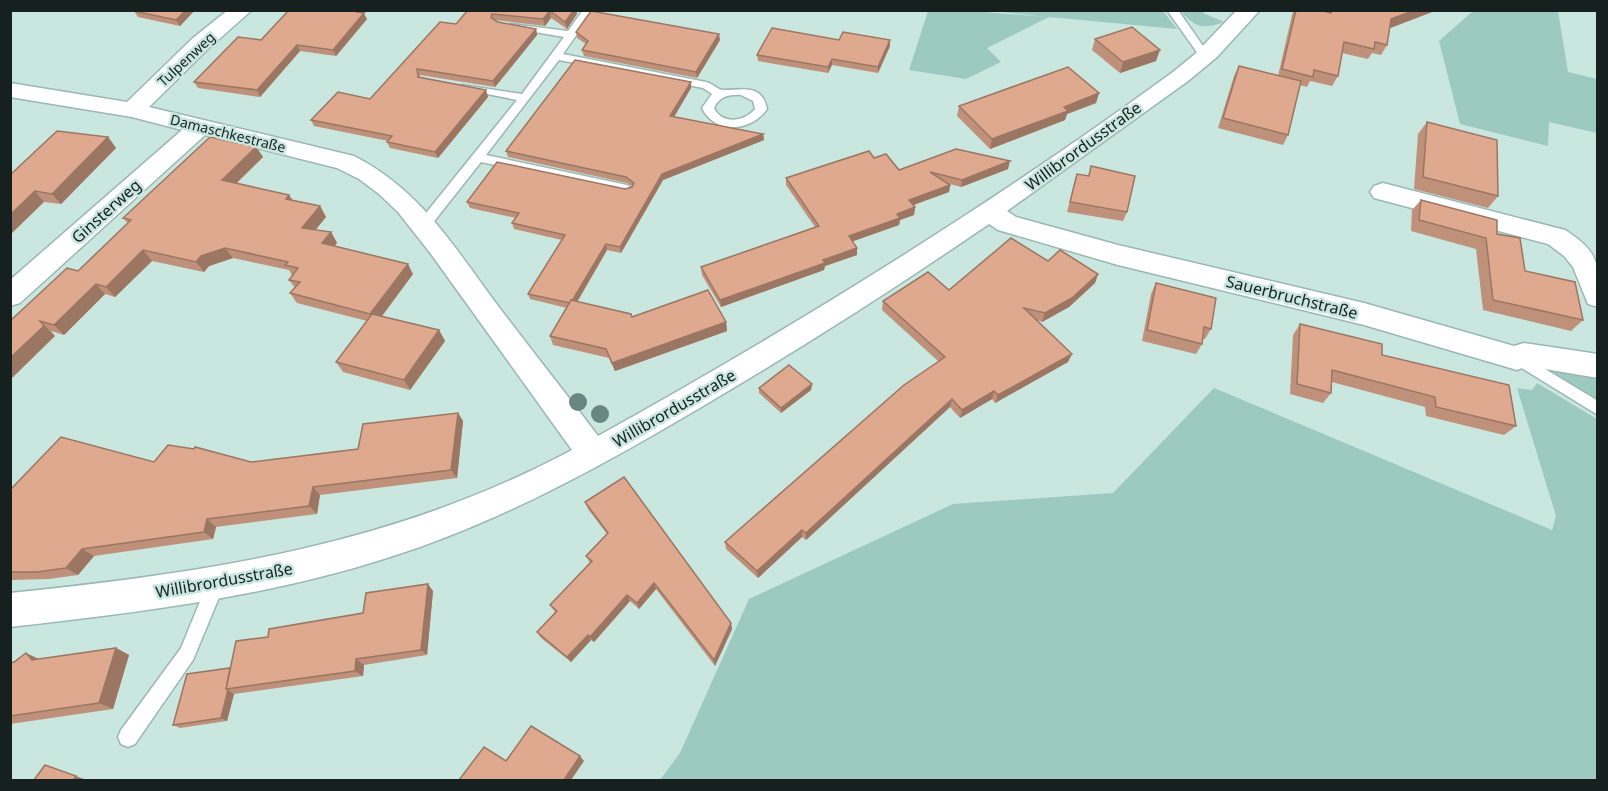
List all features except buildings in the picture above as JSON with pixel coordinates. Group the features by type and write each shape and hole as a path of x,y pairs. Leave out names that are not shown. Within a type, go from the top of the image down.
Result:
{"street":[{"name":"Tulpenweg","path":"132,110 201,43 242,10"},
{"name":"Willibrordusstraße","path":"10,610 136,596 216,583 339,557 438,526 487,507 593,454 790,341 926,256 1177,78 1204,56 1250,10"},
{"name":"Damaschkestraße","path":"10,90 132,110 345,162 359,168 388,188 423,226 593,454"},
{"name":"Ginsterweg","path":"10,296 201,126"},
{"path":"1383,192 1556,237 1578,253 1587,264 1598,297"},
{"name":"Sauerbruchstraße","path":"990,212 1007,224 1107,252 1364,314 1517,358 1524,354 1598,366"}],"lane":[{"path":"423,226 525,98 589,10"},
{"path":"1172,10 1204,56"},
{"path":"500,23 572,35"},
{"path":"557,56 706,85 720,94"},
{"path":"458,85 525,98"},
{"path":"477,157 627,189"},
{"path":"1517,358 1598,409"},
{"path":"128,737 188,654 216,583"}],"green space":[{"path":"928,11 972,11 1046,17 995,11 1163,11 1177,29 1049,17 987,48 1001,62 966,79 909,70"},
{"path":"1181,11 1205,11 1203,13 1224,22 1200,26 1190,21"},
{"path":"1473,11 1558,11 1568,72 1597,79 1597,133 1549,122 1548,146 1460,124 1439,41"},
{"path":"1549,367 1597,374 1597,401 1545,373"},
{"path":"1537,383 1597,419 1597,780 660,780 680,753 749,599 953,504 1113,493 1214,388 1552,530 1556,516 1517,388 1532,390"}]}
